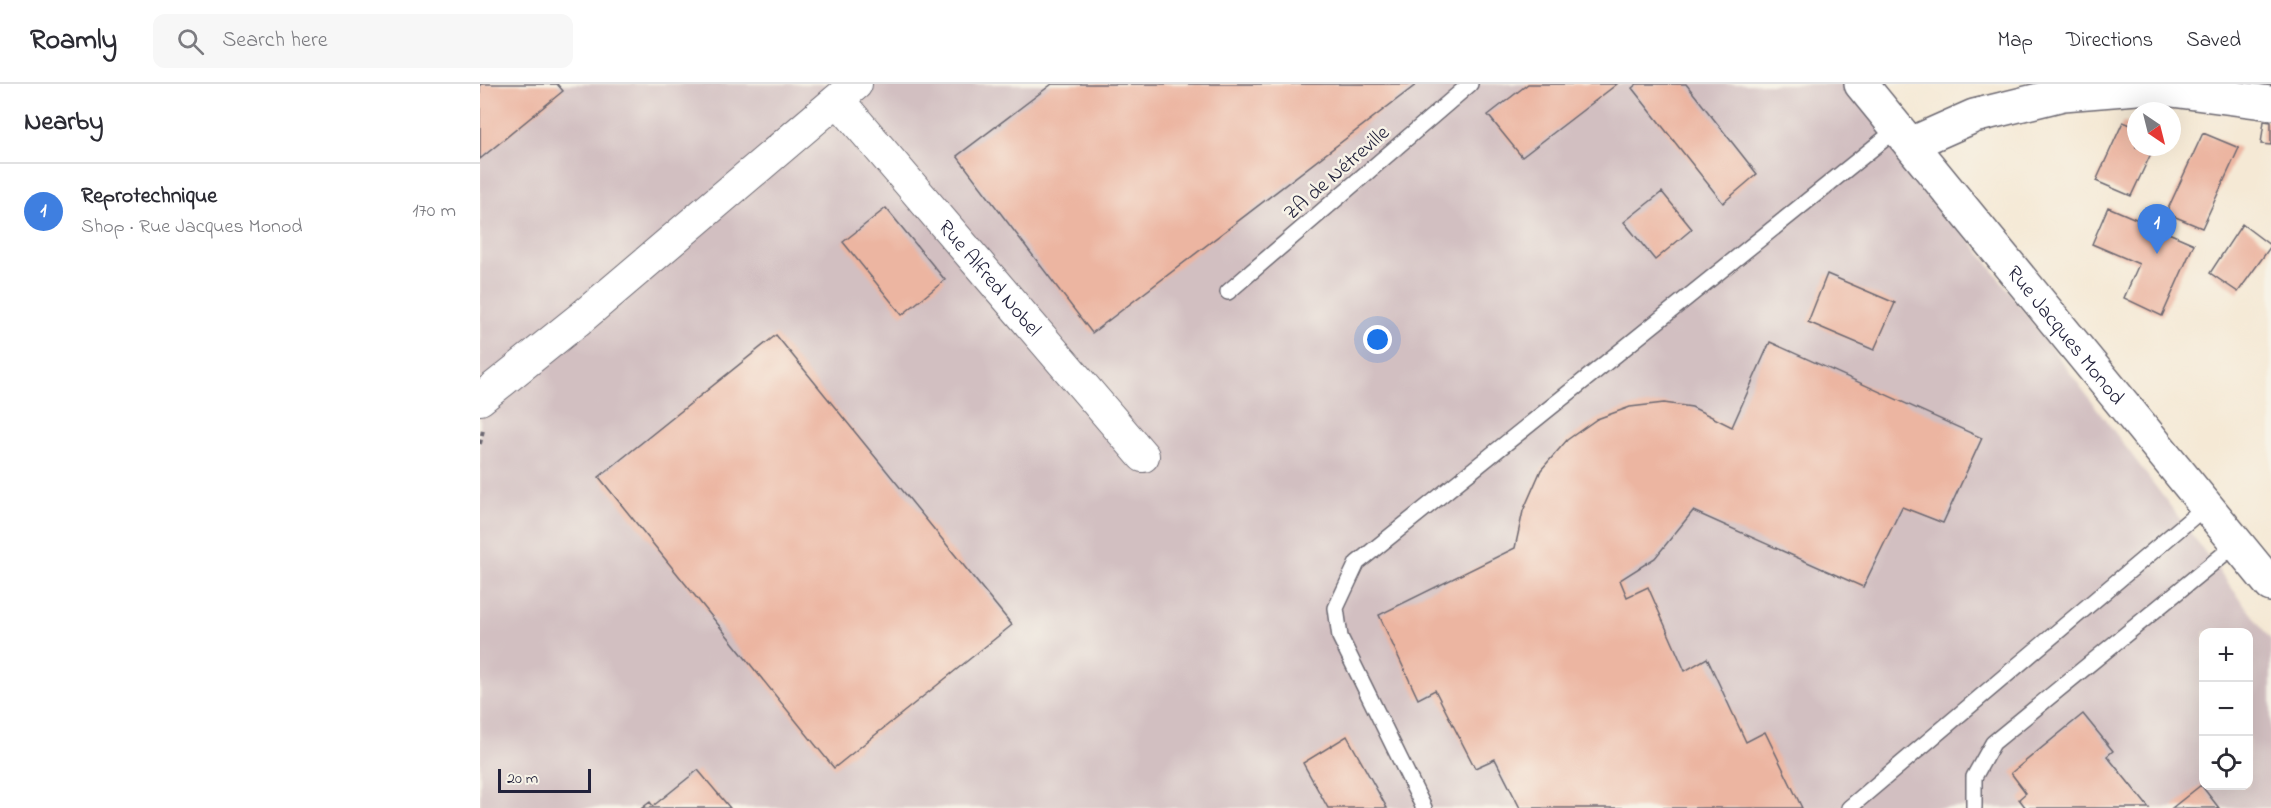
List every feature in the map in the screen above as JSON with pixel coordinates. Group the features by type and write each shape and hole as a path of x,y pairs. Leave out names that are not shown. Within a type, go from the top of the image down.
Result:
{"street":[{"name":"Rue Jacques Monod","path":"1861,84 2271,585"},
{"path":"1905,136 2062,94 2149,87 2271,103"},
{"name":"Rue Alfred Nobel","path":"480,399 591,309 847,92 1143,456"}],"lane":[{"name":"ZA de Nétreville","path":"1228,292 1470,84"},
{"path":"1424,808 1340,637 1336,608 1357,563 1905,136"},
{"path":"1849,808 2205,507"},
{"path":"1974,808 1974,777 1993,743 2236,544"}],"shaded area":[{"path":"480,84 1853,84 2271,640 2271,808 480,808"}],"building":[{"path":"480,84 557,84 563,91 480,159"},
{"path":"1052,84 1417,84 1092,333 957,156"},
{"path":"1528,84 1617,84 1522,157 1488,115"},
{"path":"1637,84 1686,84 1757,174 1723,203 1632,88"},
{"path":"2264,121 2271,122 2271,145 2261,144"},
{"path":"2123,122 2127,124 2127,156 2150,156 2131,196 2096,181"},
{"path":"2203,133 2239,148 2202,228 2166,213"},
{"path":"1662,192 1692,229 1655,260 1624,222"},
{"path":"2108,207 2194,244 2162,316 2124,298 2139,264 2092,244"},
{"path":"886,208 945,280 902,315 843,242"},
{"path":"2242,224 2271,246 2238,292 2210,273"},
{"path":"1827,274 1895,303 1874,350 1808,322"},
{"path":"776,335 1012,625 834,768 599,477"},
{"path":"1770,342 1982,438 1943,523 1902,507 1863,587 1693,511 1655,558 1620,580 1627,597 1648,587 1685,671 1707,658 1746,742 1765,732 1802,808 1520,808 1495,759 1475,768 1435,690 1418,699 1379,615 1515,548 1523,511 1541,470 1567,440 1597,419 1630,407 1664,403 1692,407 1732,427"},
{"path":"2083,714 2113,751 2107,756 2149,808 2026,808 2019,799 2026,793 2011,773"},
{"path":"1347,736 1387,808 1328,808 1303,763"},
{"path":"698,770 730,808 642,808 650,802 653,806"},
{"path":"2199,787 2199,790 2205,790 2219,808 2172,808"}],"place":[{"name":"Reprotechnique","path":"2157,254"}]}
